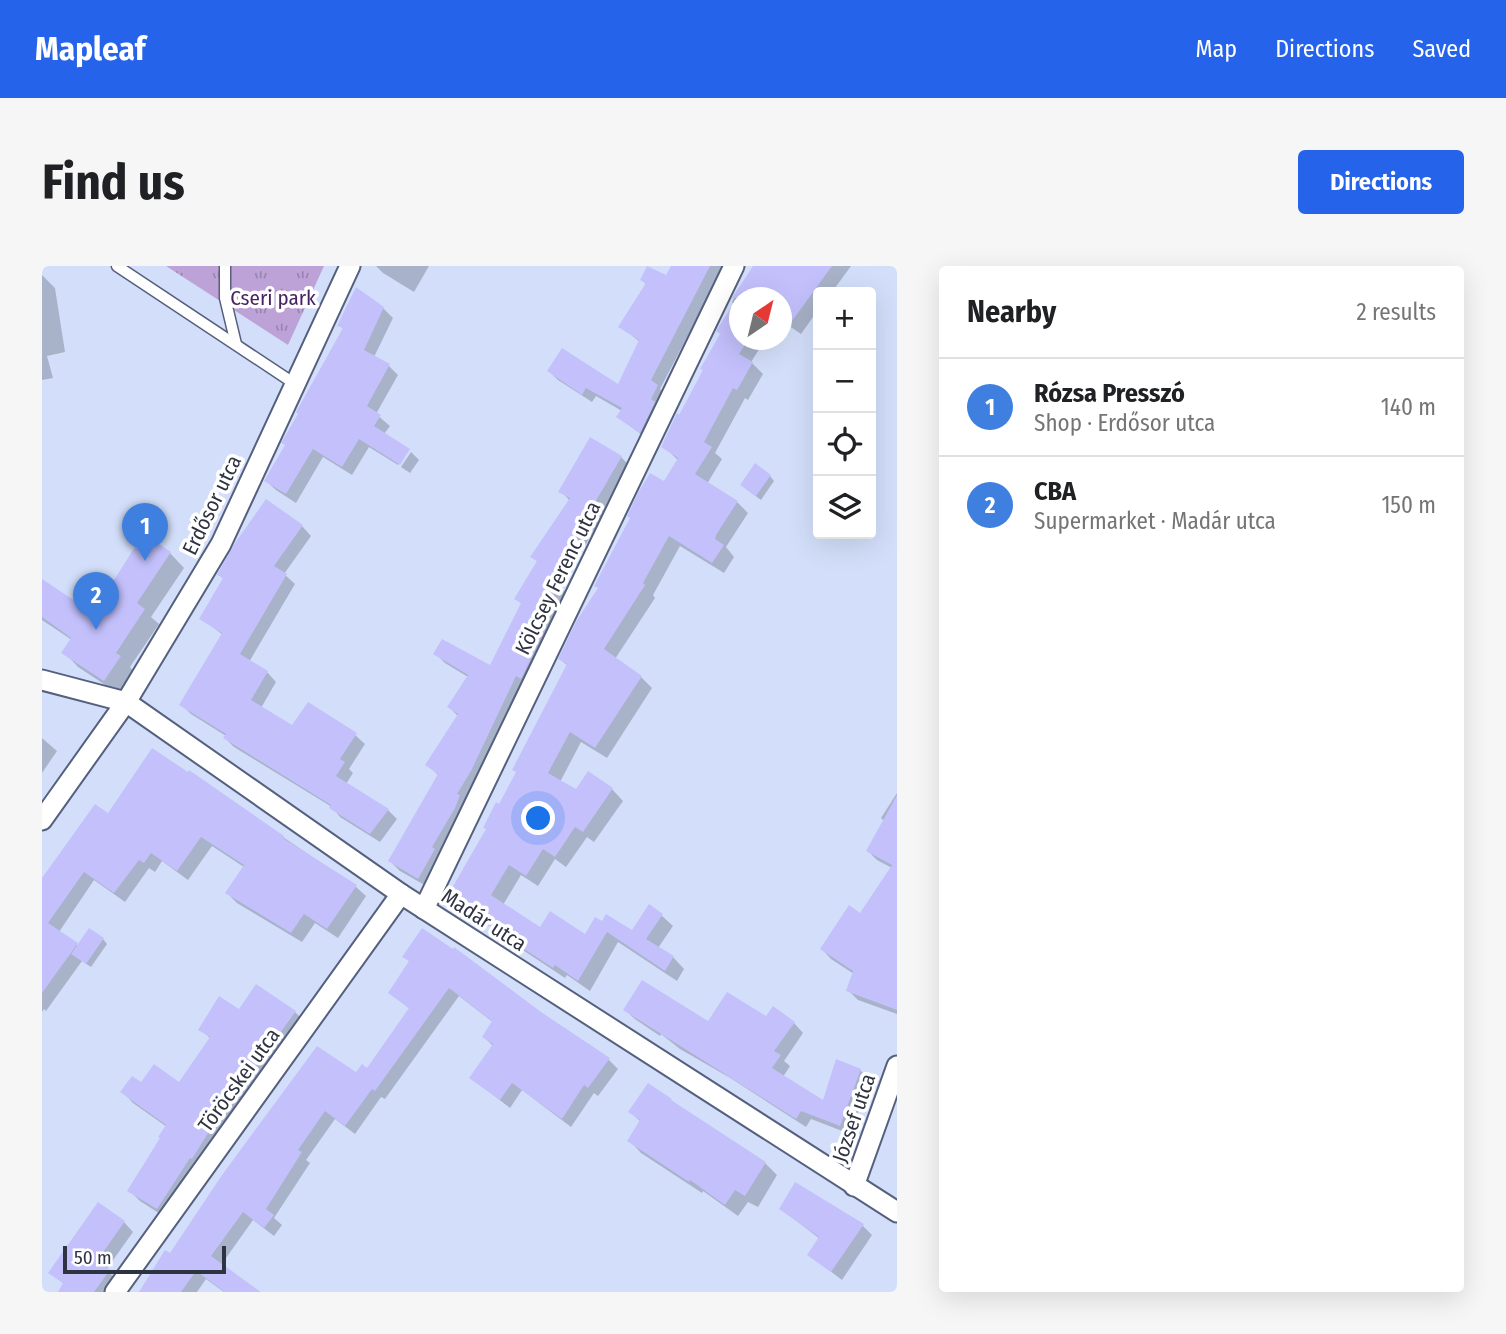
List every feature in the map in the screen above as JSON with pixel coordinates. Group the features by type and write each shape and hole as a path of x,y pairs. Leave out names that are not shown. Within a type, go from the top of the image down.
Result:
{"street":[{"name":"Erdősor utca","path":"42,820 126,702 221,544 350,266"},
{"name":"Kölcsey Ferenc utca","path":"424,909 734,266"},
{"name":"Madár utca","path":"42,680 126,702 401,894 897,1212"},
{"name":"Töröcskei utca","path":"115,1292 401,894"},
{"name":"József utca","path":"854,1186 897,1066"}],"lane":[{"path":"117,266 295,384"},
{"path":"225,266 225,298 236,344"}],"green space":[{"name":"Cseri park","path":"166,266 324,266 288,345"}],"building":[{"path":"647,266 666,275 671,266 710,266 651,380 658,385 651,399 655,402 640,433 616,417 622,408 586,388 582,395 547,371 562,348 618,384 639,340 618,327 646,283 640,280"},
{"path":"753,266 832,266 817,287 813,287 813,292 792,321 792,287 739,287"},
{"path":"356,287 384,307 364,350 390,364 367,406 381,415 374,426 410,449 400,465 359,439 342,467 313,449 286,494 264,481 285,445 281,443 298,414 296,412 343,328 337,326"},
{"path":"729,311 729,350 742,350 739,354 753,362 737,390 733,388 704,442 712,447 695,474 738,501 716,535 715,539 724,545 712,563 669,536 643,583 645,585 604,649 642,676 595,748 570,732 548,773 576,789 588,771 613,788 583,832 575,827 555,857 543,849 526,876 509,865 491,895 540,927 550,911 585,934 595,917 602,921 606,914 632,930 649,904 663,914 646,939 674,956 665,971 607,932 578,981 555,965 553,968 486,924 490,918 448,895 486,829 483,828 496,802 499,804 516,772 512,770 567,664 558,659 577,620 598,588 594,586 630,518 627,516 639,491 650,473 664,481 678,458 661,447 677,413 679,415 703,370 700,369 720,334 716,331"},
{"path":"590,437 622,456 551,578 560,584 534,628 543,633 521,679 516,676 471,771 457,794 460,795 455,808 432,847 435,849 418,879 388,861 438,774 425,765 458,714 447,707 468,675 433,654 442,639 490,665 521,603 514,599 537,561 530,557 570,498 558,492"},
{"path":"755,463 771,475 756,496 740,485"},
{"path":"266,499 303,525 274,566 287,574 240,654 268,671 251,700 292,725 308,702 357,733 340,759 345,762 336,776 389,809 370,834 329,808 331,805 223,738 226,734 179,705 222,633 199,619 223,578 217,575 235,543"},
{"path":"153,540 171,552 137,603 145,609 116,653 121,656 104,681 61,653 71,638 42,617 42,579 93,613 135,547 144,553"},
{"path":"152,748 188,772 189,770 284,836 283,838 357,885 327,929 304,914 291,933 225,893 244,865 201,837 177,871 151,853 144,863 139,860 114,893 84,872 48,923 78,943 42,993 42,878 95,804 108,813"},
{"path":"897,795 897,1010 846,991 853,971 820,949 849,905 860,913 892,865 866,851"},
{"path":"89,928 104,938 86,964 71,954"},
{"path":"422,928 453,949 454,947 541,1012 610,1058 588,1088 584,1085 562,1119 512,1083 500,1100 469,1078 493,1044 482,1037 492,1021 449,988 375,1091 372,1089 345,1126 325,1111 298,1150 302,1152 266,1209 274,1215 264,1228 243,1212 211,1256 261,1292 225,1292 196,1271 181,1292 139,1292 165,1250 170,1253 222,1175 317,1046 356,1072 362,1064 367,1068 409,1008 388,993 409,961 402,957"},
{"path":"642,980 708,1021 727,992 766,1016 773,1006 795,1022 774,1051 781,1055 772,1068 823,1100 836,1059 861,1069 840,1126 801,1111 796,1119 623,1010"},
{"path":"256,984 296,1011 192,1159 190,1158 157,1209 127,1191 166,1125 120,1092 132,1076 141,1082 154,1064 179,1082 210,1037 198,1030 219,996 239,1009"},
{"path":"648,1083 766,1162 745,1196 735,1190 725,1205 627,1141 640,1120 628,1112"},
{"path":"795,1182 864,1224 831,1272 807,1255 819,1237 779,1209"},
{"path":"98,1202 125,1221 97,1261 110,1270 94,1292 58,1292 63,1283 48,1273"}],"place":[{"name":"Rózsa Presszó","path":"145,561"},
{"name":"CBA","path":"96,630"}]}
